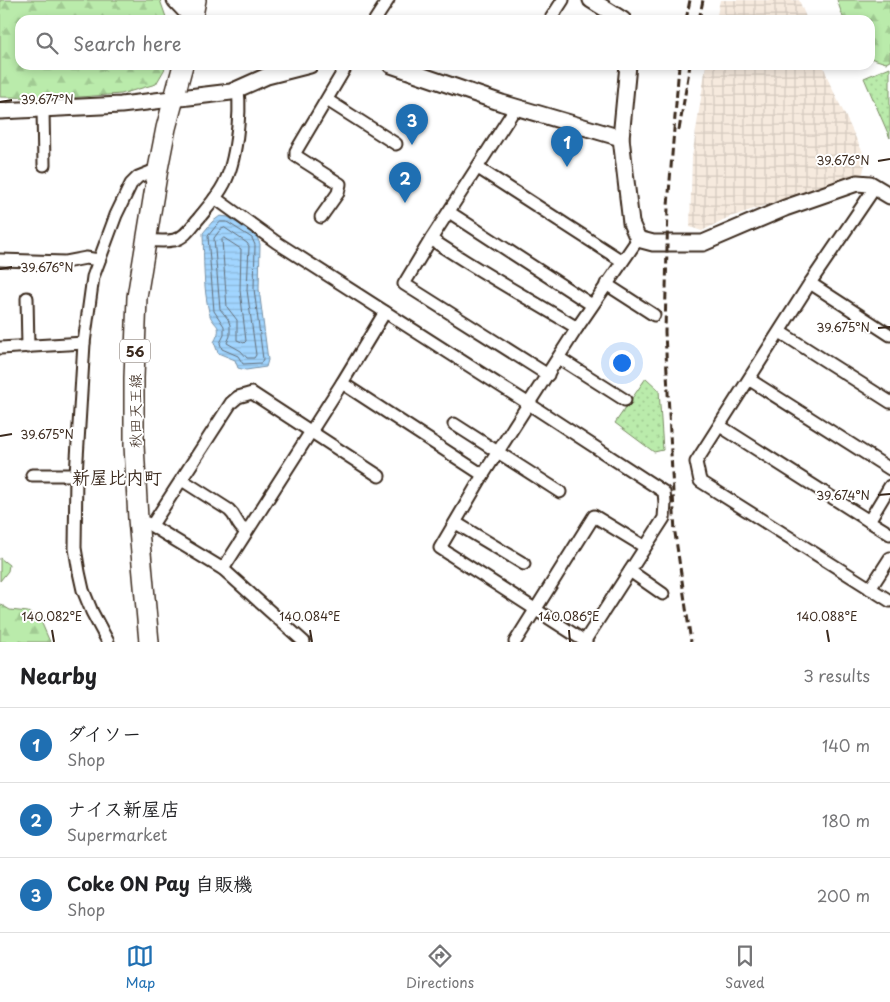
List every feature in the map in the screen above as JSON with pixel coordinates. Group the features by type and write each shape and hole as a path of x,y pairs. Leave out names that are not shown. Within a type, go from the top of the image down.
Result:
{"main road":[{"name":"秋田天王線","path":"148,642 145,522 134,445 134,378 138,297 158,169 166,128 182,70"}],"street":[{"path":"175,0 193,12"},
{"path":"553,15 563,0"},
{"path":"591,0 615,15"},
{"path":"377,15 382,2"},
{"path":"0,111 120,105 238,90 267,76 290,70"},
{"path":"322,217 338,193 340,184 296,156 296,151 345,70"},
{"path":"406,70 516,107 621,138"},
{"path":"628,70 621,138 631,223 638,238 653,243 702,243 785,208 857,183 876,186 890,196"},
{"path":"147,240 175,240 185,235 224,184 231,168 239,102 238,90"},
{"path":"327,100 396,144"},
{"path":"516,107 431,238 404,284 548,375"},
{"path":"43,110 44,166"},
{"path":"478,168 622,261"},
{"path":"108,642 92,612 79,572 75,548 76,475 84,343 93,277 116,215 131,184 138,177 158,169"},
{"path":"876,186 810,283 696,462 700,482 890,601"},
{"path":"215,198 276,242 529,404 664,492 664,518 585,642 440,548 483,475 499,452 529,404 559,358 577,328 638,238"},
{"path":"449,212 592,306"},
{"path":"431,238 465,262 577,328"},
{"path":"0,260 65,262 86,258 99,260"},
{"path":"810,283 890,335"},
{"path":"606,284 654,315"},
{"path":"27,298 28,347"},
{"path":"223,569 342,384 385,312"},
{"path":"780,332 890,402"},
{"path":"0,348 84,343"},
{"path":"559,358 625,400"},
{"path":"750,380 890,469"},
{"path":"342,384 483,475"},
{"path":"304,642 223,569 145,522 182,480 231,404 238,397 252,393 379,476"},
{"path":"454,424 560,492"},
{"path":"720,426 890,534"},
{"path":"32,475 76,475"},
{"path":"182,480 229,510 235,515 236,523 246,532"},
{"path":"869,520 890,486"},
{"path":"515,642 594,516 645,548"},
{"path":"456,523 524,564"},
{"path":"870,589 890,558"},
{"path":"630,571 663,594"}],"shaded area":[{"path":"720,0 799,0 805,15 717,15"},
{"path":"705,70 825,70 866,159 863,173 727,218 702,231 690,227 692,157"}],"green space":[{"path":"0,0 160,0 165,15 15,15 15,70 164,70 156,84 121,94 66,98 0,97"},
{"path":"837,0 890,0 890,61 886,63 875,60 875,15 842,15"},
{"path":"890,67 890,138 864,78"},
{"path":"646,378 659,390 663,450 654,452 615,423"},
{"path":"0,558 9,565 8,571 0,581"},
{"path":"0,604 10,610 28,612 40,619 50,642 0,642"}],"water":[{"path":"220,216 228,217 256,235 260,244 259,289 268,360 266,367 246,370 238,368 235,360 218,353 214,342 218,328 211,317 207,303 203,233"}],"railway":[{"path":"687,15 690,0"},
{"path":"700,15 703,0"},
{"path":"679,70 668,206 665,332 675,533 691,642"},
{"path":"679,130 689,70"}],"place":[{"name":"Coke ON Pay 自販機","path":"412,145"},
{"name":"ダイソー","path":"567,167"},
{"name":"ナイス新屋店","path":"405,203"}],"district":[{"name":"新屋比内町","path":"117,476"}]}
